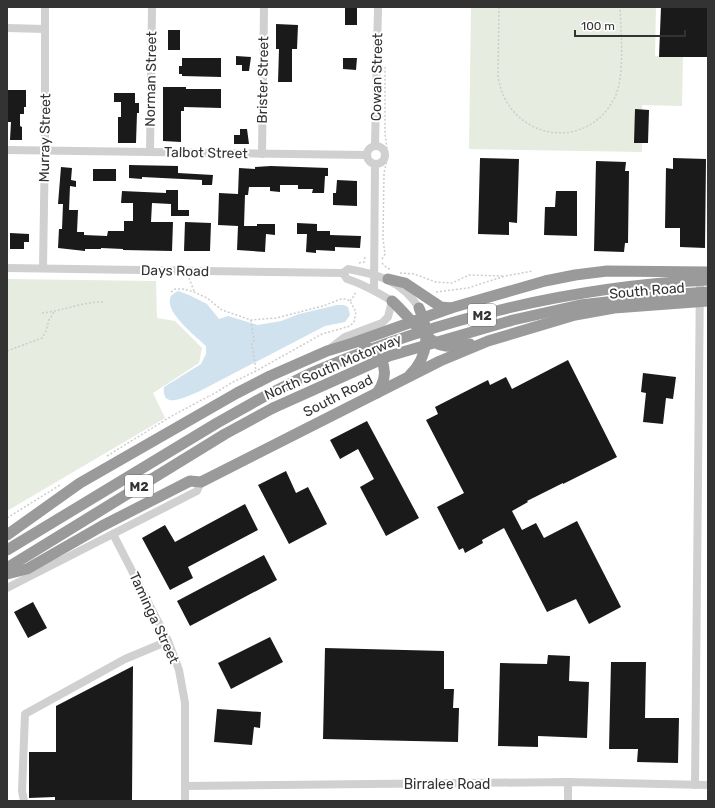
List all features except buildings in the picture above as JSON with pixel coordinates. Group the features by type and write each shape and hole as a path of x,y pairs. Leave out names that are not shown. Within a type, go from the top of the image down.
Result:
{"highway":[{"name":"South Road","path":"7,535 80,483 237,393 270,376 327,351 413,322 422,313 451,308 575,274 607,271 705,275"},
{"path":"390,275 441,307 451,308"},
{"name":"North South Motorway","path":"7,550 217,422 318,370 382,346 449,324 509,308 584,292 679,281 705,275"},
{"name":"North South Motorway","path":"7,568 225,434 273,408 389,356 513,320 580,305 708,292"},
{"path":"494,295 488,298 483,304 480,310 480,317 485,330 491,334 503,336"},
{"path":"392,301 426,336 440,345 455,346 488,341"},
{"name":"South Road","path":"201,482 440,361 488,341 575,315 606,309 671,303 704,302"},
{"path":"377,394 406,378 420,363 426,350 426,336 422,313"},
{"path":"353,343 374,350 380,358 384,367 385,377 377,394"},
{"path":"7,574 27,569 102,526 190,481 201,482"}],"street":[{"name":"Murray Street","path":"43,268 46,7"},
{"name":"Norman Street","path":"150,152 152,7"},
{"name":"Brister Street","path":"262,154 264,7"},
{"name":"Cowan Street","path":"375,146 378,7"},
{"path":"7,28 45,29"},
{"path":"375,146 383,150 384,155 380,163 375,164 368,160 367,155 370,148 375,146"},
{"name":"Talbot Street","path":"7,150 367,155"},
{"path":"374,290 375,164"},
{"name":"Days Road","path":"7,268 343,273 348,269 374,275 390,275 422,313"},
{"path":"327,351 345,337 382,323 388,317 392,301 374,290 347,279 343,273"},
{"path":"695,785 705,275"},
{"name":"South Road","path":"7,588 197,491 201,482"},
{"name":"Taminga Street","path":"113,534 168,642 179,670 185,703 185,801"},
{"path":"24,801 22,791 25,714 125,659 168,642"},
{"path":"568,782 568,801"},
{"name":"Birralee Road","path":"186,786 568,782 708,785"}],"path":[{"path":"499,7 498,76 504,99 512,110 529,125 553,133 572,131 587,126 599,118 616,96 621,78 620,7"},
{"path":"385,63 385,134 388,156 384,173 383,239 385,254 382,257 382,264 386,267 390,275"},
{"path":"357,265 357,263 364,262 366,257 368,257"},
{"path":"436,292 468,288 505,276 533,271"},
{"path":"404,277 399,274 402,272 414,274 436,282 452,283 469,275 505,276"},
{"path":"188,276 194,292"},
{"path":"171,292 175,289 183,289 194,292 207,298 222,310 251,320 276,318 323,306 342,299 350,301 356,312 354,322 350,326 322,334 210,396"},
{"path":"350,301 356,290"},
{"path":"42,313 54,312 94,301 105,302"},
{"path":"7,351 42,338 54,312"},
{"path":"251,320 254,341 252,344 256,371"}],"shaded area":[{"path":"471,7 656,7 655,56 683,56 682,106 642,105 642,152 469,149"},
{"path":"7,279 156,281 157,318 175,321 202,348 199,363 153,393 165,418 7,511"}],"water":[{"path":"178,291 207,304 219,319 228,316 258,325 281,321 299,314 337,305 344,305 348,307 350,315 345,322 325,326 198,392 182,399 171,400 166,398 164,394 164,387 201,364 206,354 206,346 188,330 171,308 170,301 172,295"}]}
